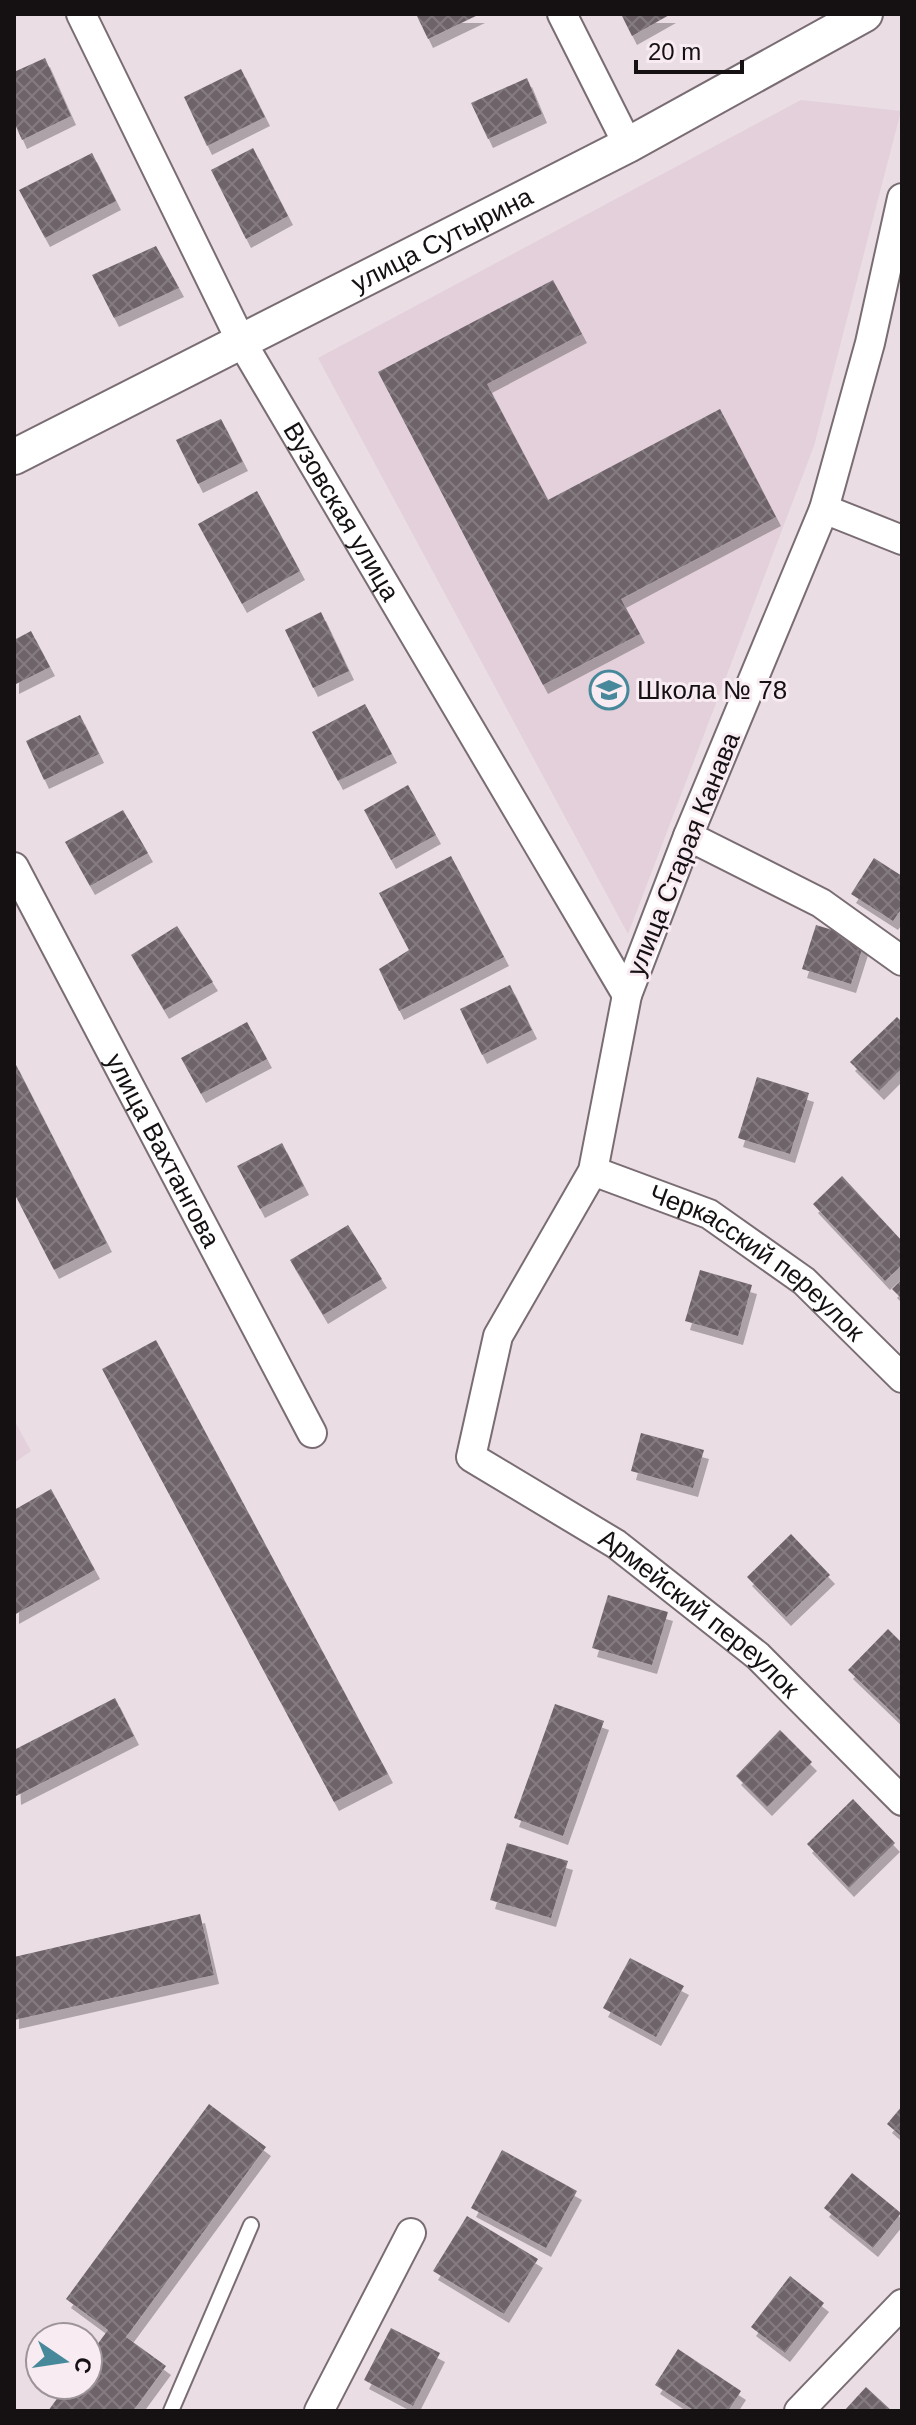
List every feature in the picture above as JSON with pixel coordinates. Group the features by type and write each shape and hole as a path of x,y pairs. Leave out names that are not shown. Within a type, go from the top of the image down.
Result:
{"street":[{"name":"Вузовская улица","path":"81,14 241,341 627,995"},
{"path":"562,14 628,145"},
{"name":"улица Сутырина","path":"14,457 628,145 865,14"},
{"name":"улица Старая Канава","path":"471,1457 498,1336 593,1171 627,995 688,836 824,509 870,343 902,198"},
{"path":"824,509 902,540"},
{"path":"688,836 821,903 902,961"},
{"name":"улица Вахтангова","path":"14,867 312,1433"},
{"name":"Черкасский переулок","path":"593,1171 709,1214 804,1281 902,1378"},
{"name":"Армейский переулок","path":"471,1457 616,1544 758,1656 902,1801"},
{"path":"319,2411 411,2233"},
{"path":"799,2411 902,2304"}],"lane":[{"path":"171,2411 251,2225"}],"shaded area":[{"name":"Школа № 78","path":"801,100 901,111 814,446 628,934 318,358"},
{"path":"14,1420 31,1451 14,1463"}],"building":[{"path":"416,14 480,14 428,39"},
{"path":"621,14 671,14 632,36"},
{"path":"45,58 71,116 22,140 14,122 14,72"},
{"path":"241,69 265,117 207,146 184,97"},
{"path":"527,78 542,114 488,139 471,103"},
{"path":"253,148 288,216 246,239 211,170"},
{"path":"92,153 116,201 45,238 19,190"},
{"path":"156,246 179,288 114,318 92,275"},
{"path":"553,280 582,334 487,384 548,500 720,409 776,517 621,599 640,634 543,685 378,372"},
{"path":"221,419 243,462 198,484 176,440"},
{"path":"257,491 300,571 242,604 198,524"},
{"path":"321,612 349,671 313,688 285,630"},
{"path":"31,631 50,667 14,685 14,640"},
{"path":"365,704 392,754 338,781 312,732"},
{"path":"80,715 99,754 44,780 26,741"},
{"path":"408,785 436,835 391,860 364,810"},
{"path":"123,810 148,853 90,886 65,842"},
{"path":"451,856 504,957 399,1011 379,969 409,950 379,893"},
{"path":"874,858 902,876 902,908 893,921 851,894"},
{"path":"816,925 865,940 851,984 802,969"},
{"path":"177,926 213,982 164,1010 131,955"},
{"path":"510,985 532,1030 482,1055 460,1009"},
{"path":"897,1017 902,1022 902,1068 879,1091 850,1062"},
{"path":"247,1022 267,1059 201,1094 181,1058"},
{"path":"14,1061 107,1243 54,1270 14,1193"},
{"path":"757,1077 809,1093 790,1154 738,1138"},
{"path":"282,1143 304,1186 260,1209 237,1166"},
{"path":"842,1176 902,1241 902,1265 885,1281 813,1204"},
{"path":"348,1225 382,1279 323,1315 290,1260"},
{"path":"700,1270 752,1285 738,1336 685,1321"},
{"path":"902,1279 902,1299 892,1289"},
{"path":"156,1340 388,1774 334,1802 102,1369"},
{"path":"641,1433 704,1450 693,1488 631,1471"},
{"path":"51,1489 95,1570 14,1615 14,1510"},
{"path":"791,1534 830,1575 786,1617 747,1577"},
{"path":"608,1595 668,1612 652,1665 592,1648"},
{"path":"888,1629 902,1643 902,1722 848,1670"},
{"path":"115,1698 134,1736 16,1796 14,1750"},
{"path":"555,1704 604,1721 563,1836 514,1818"},
{"path":"780,1730 812,1762 767,1807 736,1776"},
{"path":"853,1799 895,1843 849,1888 807,1844"},
{"path":"507,1843 568,1861 551,1918 490,1900"},
{"path":"200,1914 214,1975 14,2020 14,1957"},
{"path":"630,1958 684,1986 656,2037 603,2008"},
{"path":"209,2104 266,2147 126,2337 166,2366 133,2411 48,2411 55,2401 104,2401 104,2335 108,2330 104,2327 104,2321 96,2321 66,2299"},
{"path":"902,2106 902,2137 887,2124"},
{"path":"502,2150 577,2191 546,2248 471,2208"},
{"path":"852,2173 901,2213 873,2248 824,2208"},
{"path":"467,2216 538,2259 504,2314 433,2271"},
{"path":"790,2276 824,2303 785,2353 751,2327"},
{"path":"391,2328 440,2353 413,2406 364,2380"},
{"path":"678,2349 741,2391 728,2411 695,2411 655,2385"},
{"path":"866,2387 892,2411 844,2411"}],"place":[{"name":"Школа № 78","path":"609,690"}]}
